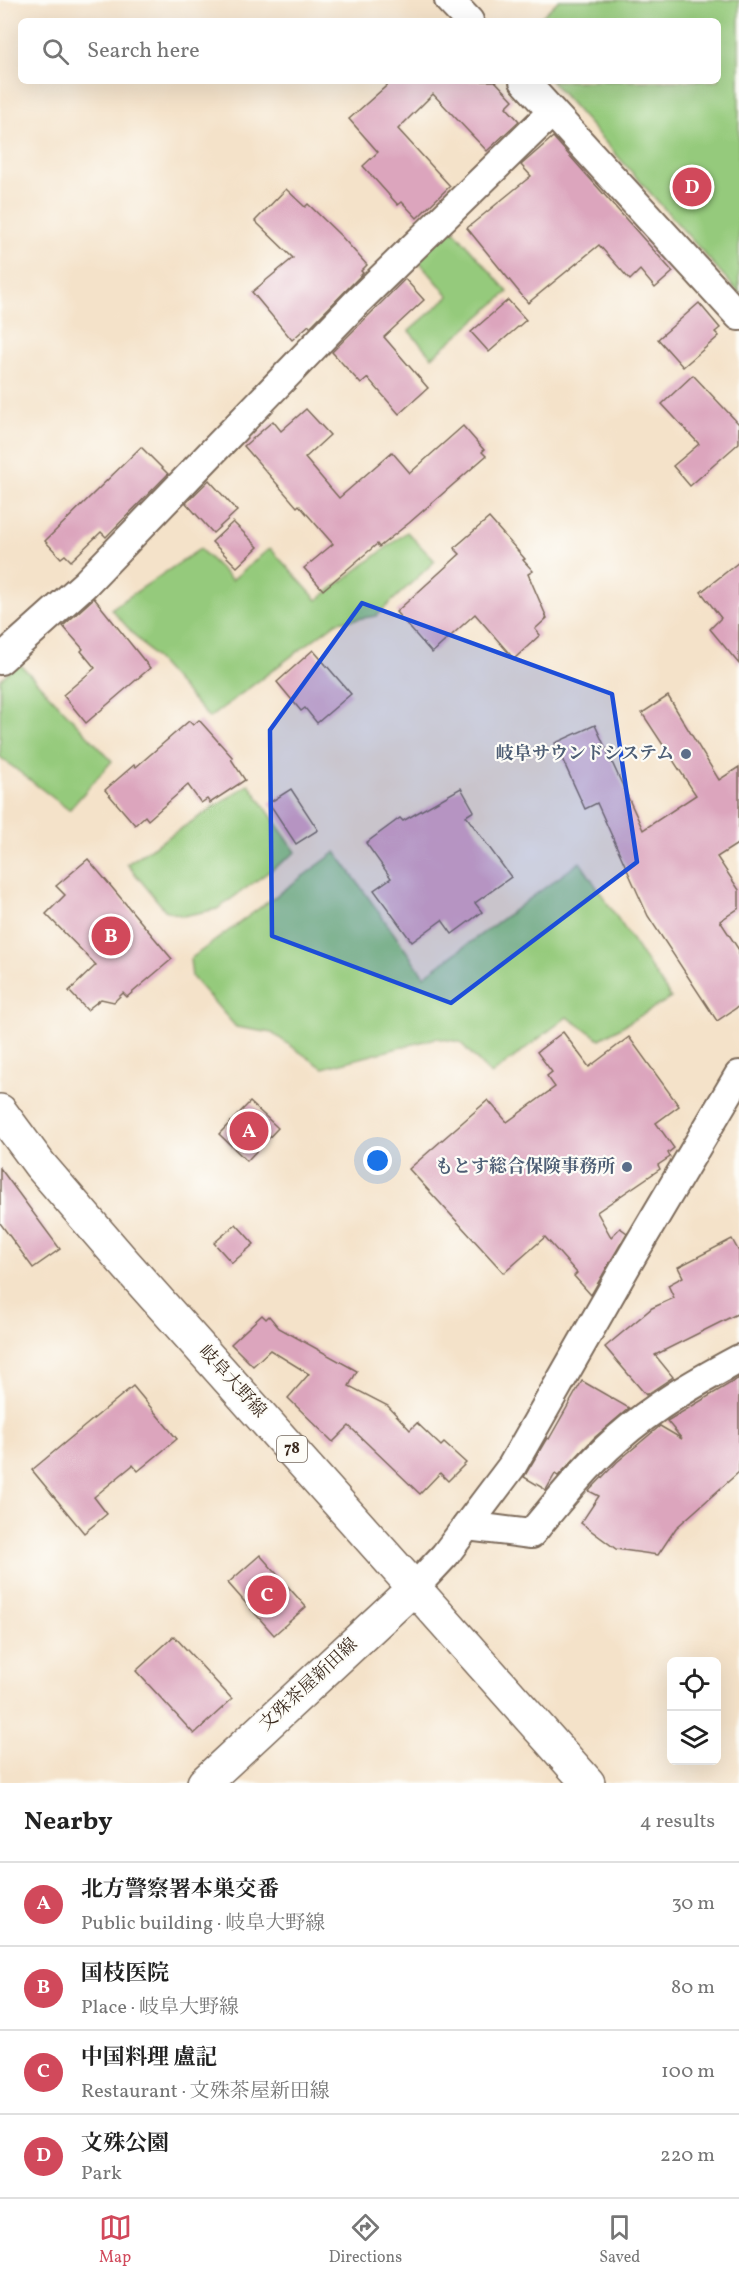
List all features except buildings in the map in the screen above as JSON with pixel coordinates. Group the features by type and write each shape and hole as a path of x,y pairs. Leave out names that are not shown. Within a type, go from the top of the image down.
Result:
{"main road":[{"name":"岐阜大野線","path":"0,1111 40,1165 122,1260 588,1783"},
{"name":"文殊茶屋新田線","path":"204,1783 415,1587"}],"street":[{"path":"449,0 466,18"},
{"path":"527,84 739,316"},
{"path":"0,660 84,584 357,302 552,112"},
{"path":"415,1587 445,1555 512,1466 739,1075"},
{"path":"467,1526 531,1534 576,1480 617,1438 678,1393 739,1359"}],"highlighted area":[{"path":"362,603 612,694 637,862 451,1003 272,936 270,730"}],"green space":[{"path":"559,0 739,0 739,293 554,84 721,84 721,18 540,18"},
{"path":"452,228 508,292 432,357 409,331 449,296 417,259"},
{"path":"407,532 435,561 376,616 337,622 209,718 111,609 200,549 232,580 270,548 317,600"},
{"path":"18,662 112,761 69,810 0,757 0,680"},
{"path":"249,784 296,852 217,909 183,916 165,910 127,864"},
{"path":"336,852 424,976 580,862 671,998 600,1039 567,1017 491,1075 460,1042 436,1038 323,1068 272,1033 236,1027 192,977 190,959"}],"place":[{"name":"文殊公園","path":"692,187"},
{"name":"岐阜サウンドシステム","path":"686,754"},
{"name":"国枝医院","path":"111,936"},
{"name":"北方警察署本巣交番","path":"249,1131"},
{"name":"もとす総合保険事務所","path":"627,1167"},
{"name":"中国料理 盧記","path":"267,1595"}]}
